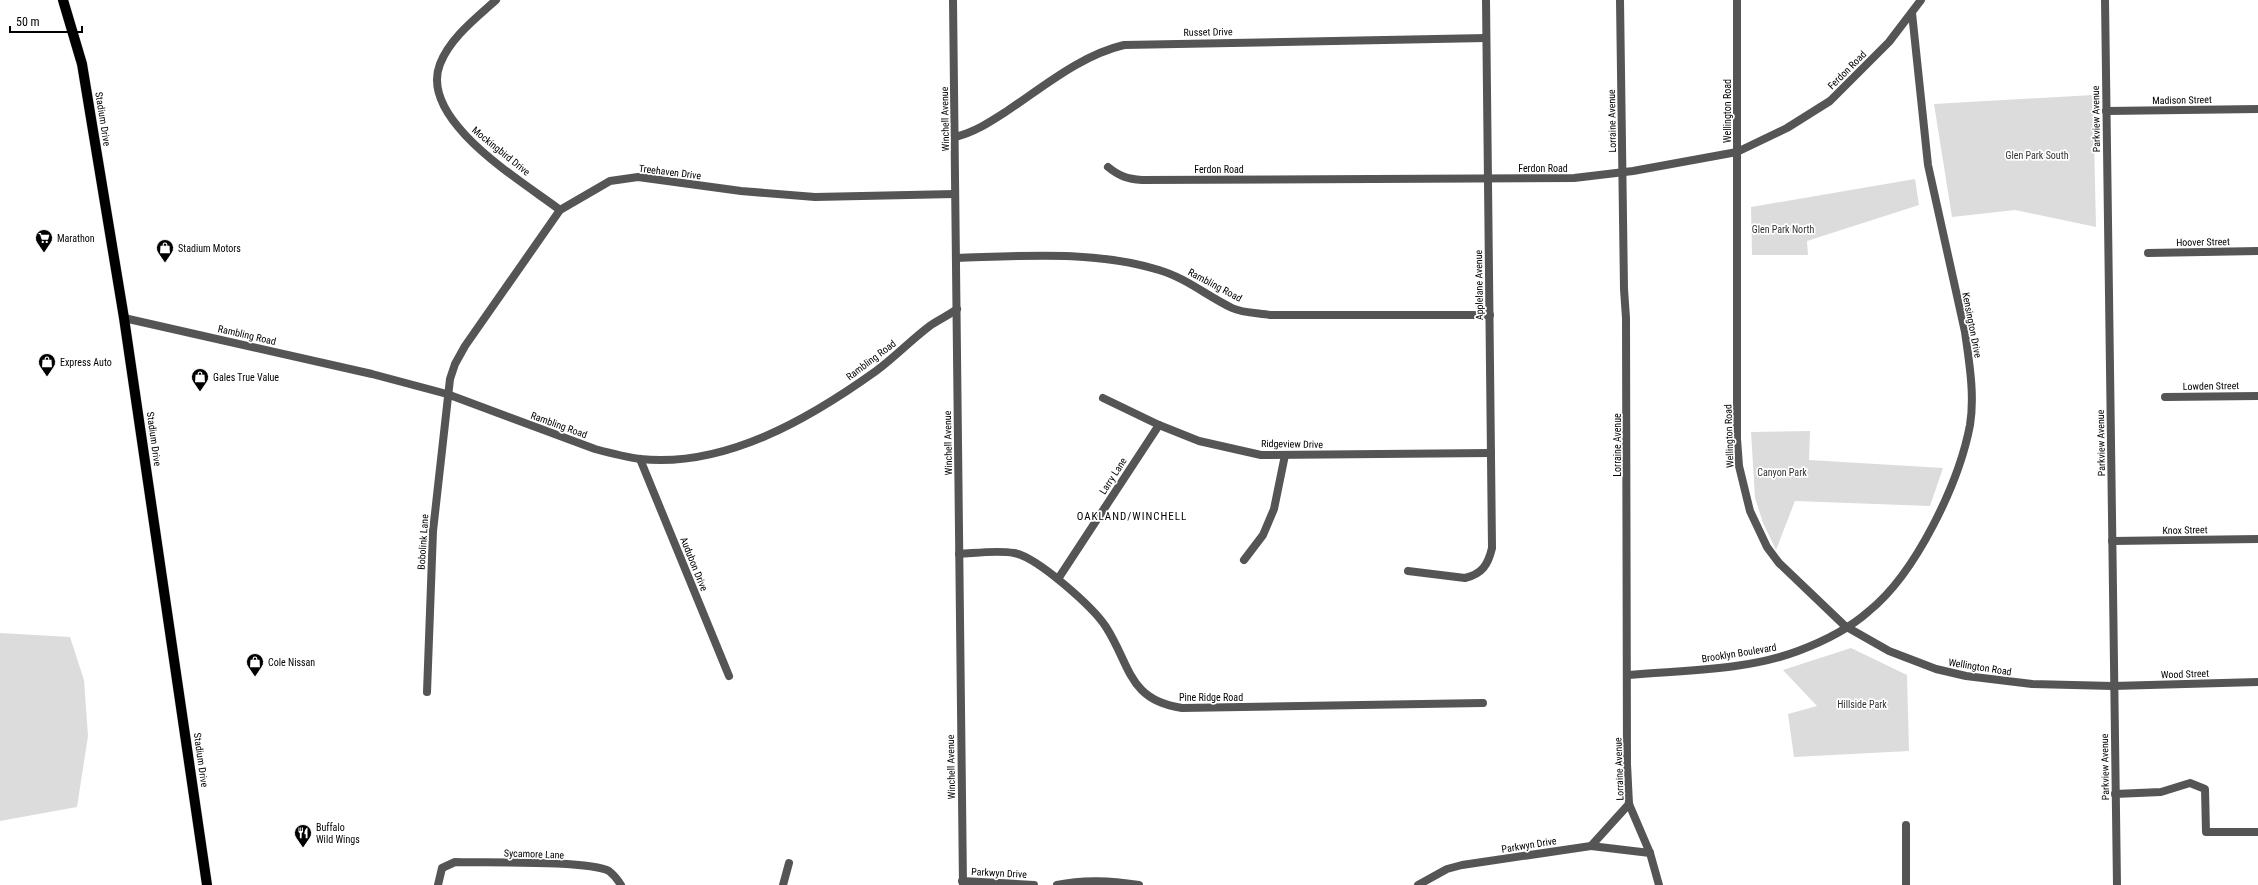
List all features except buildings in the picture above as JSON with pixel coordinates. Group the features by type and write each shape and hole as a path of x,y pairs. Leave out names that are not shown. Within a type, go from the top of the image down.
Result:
{"main road":[{"name":"Stadium Drive","path":"63,0 82,64 124,318 207,885"}],"street":[{"name":"Mockingbird Drive","path":"496,0 465,28 447,50 439,65 437,90 446,110 467,138 560,210"},
{"name":"Winchell Avenue","path":"953,0 957,258 962,883"},
{"name":"Applelane Avenue","path":"1408,571 1465,578 1473,576 1484,569 1492,548 1486,0"},
{"name":"Lorraine Avenue","path":"1620,0 1624,290 1626,318 1627,764 1629,804 1650,852 1659,885"},
{"name":"Wellington Road","path":"1737,0 1737,439 1739,466 1744,489 1750,511 1758,529 1779,563 1846,626 1888,651 1936,669 1966,676 2032,684 2113,686"},
{"name":"Ferdon Road","path":"1108,167 1118,175 1142,180 1574,178 1622,172 1737,152 1787,128 1830,101 1860,72 1912,13 1921,0"},
{"name":"Parkview Avenue","path":"2105,0 2113,686 2117,885"},
{"name":"Kensington Drive","path":"1846,626 1869,612 1889,592 1925,540 1944,503 1963,453 1970,424 1968,359 1965,332 1928,165 1912,13"},
{"name":"Russet Drive","path":"955,137 978,130 1099,53 1124,45 1486,38"},
{"name":"Madison Street","path":"2106,111 2258,109"},
{"name":"Treehaven Drive","path":"446,394 455,364 465,346 560,210 610,181 638,177 741,191 815,197 955,194"},
{"name":"Hoover Street","path":"2148,253 2258,251"},
{"name":"Rambling Road","path":"957,258 1036,256 1120,260 1160,270 1184,279 1232,308 1249,313 1270,315 1490,314"},
{"name":"Rambling Road","path":"124,318 372,374 446,394 595,449 640,459 691,458 714,454 766,435 823,408 877,370 931,325 957,309"},
{"name":"Bobolink Lane","path":"427,692 433,531 446,394"},
{"name":"Lowden Street","path":"2165,398 2258,396"},
{"name":"Ridgeview Drive","path":"1104,398 1159,425 1199,441 1243,452 1285,455 1491,453"},
{"name":"Larry Lane","path":"1058,579 1159,425"},
{"path":"1244,560 1263,535 1274,509 1285,455"},
{"name":"Audubon Drive","path":"640,459 729,676"},
{"name":"Knox Street","path":"2112,541 2258,539"},
{"name":"Pine Ridge Road","path":"959,554 1015,553 1025,557 1058,579 1104,625 1137,686 1154,701 1167,706 1182,708 1483,703"},
{"name":"Brooklyn Boulevard","path":"1628,675 1707,669 1777,658 1816,644 1846,626"},
{"name":"Wood Street","path":"2113,686 2258,682"},
{"path":"2115,794 2161,792 2190,783 2205,790 2206,832 2258,832"},
{"path":"1591,846 1629,804"},
{"path":"1906,825 1906,885"},
{"name":"Parkwyn Drive","path":"1418,885 1446,869 1462,865 1591,846 1650,852"},
{"name":"Sycamore Lane","path":"438,885 442,868 454,862 565,864 608,871 621,885"},
{"path":"783,885 789,864"},
{"path":"1057,885 1077,881 1098,880 1139,885"},
{"name":"Parkwyn Drive","path":"962,883 1034,885"}],"green space":[{"name":"Glen Park South","path":"2093,95 2096,227 2015,210 1952,217 1934,104"},
{"name":"Glen Park North","path":"1915,179 1919,205 1807,241 1808,255 1752,255 1751,207"},
{"name":"Canyon Park","path":"1810,431 1809,460 1943,468 1930,506 1795,501 1776,550 1763,523 1755,498 1751,432"},
{"path":"0,633 70,637 84,680 88,736 77,807 0,821"},
{"name":"Hillside Park","path":"1851,648 1907,675 1909,751 1794,757 1788,714 1817,706 1783,670"}],"place":[{"name":"Marathon","path":"44,253"},
{"name":"Stadium Motors","path":"165,263"},
{"name":"Express Auto","path":"47,377"},
{"name":"Gales True Value","path":"200,392"},
{"name":"Cole Nissan","path":"255,677"},
{"name":"Buffalo Wild Wings","path":"303,848"}],"district":[{"name":"OAKLAND/WINCHELL","path":"1132,516"}]}
